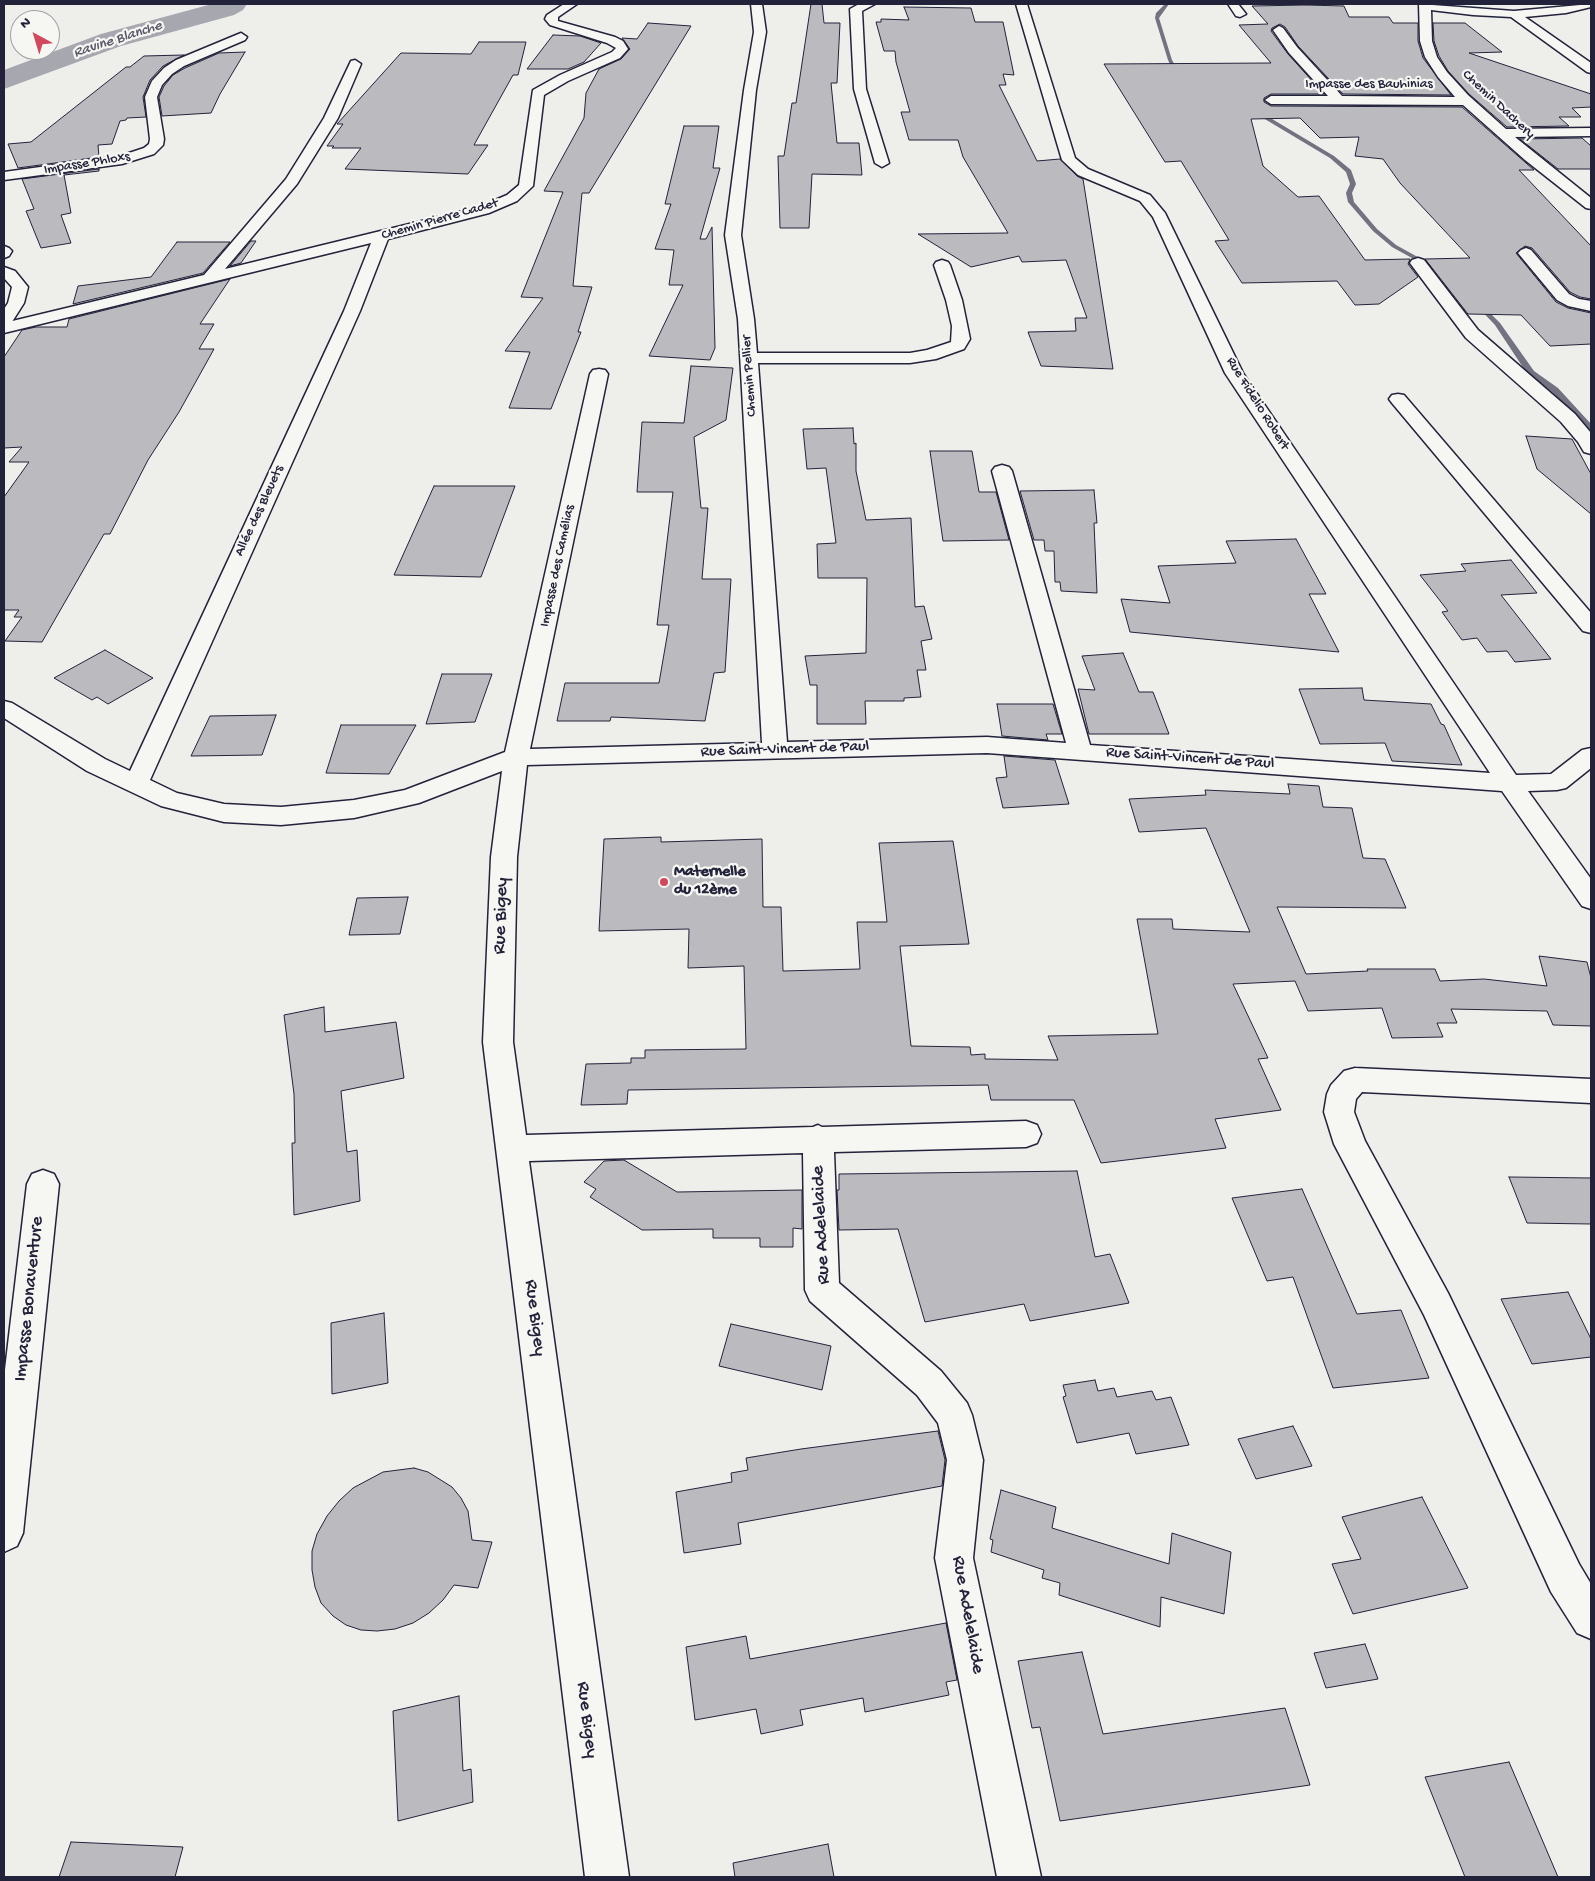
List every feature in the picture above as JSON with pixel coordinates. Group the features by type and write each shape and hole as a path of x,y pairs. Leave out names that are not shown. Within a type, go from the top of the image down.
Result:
{"street":[{"name":"Chemin Pierre Cadet","path":"4,328 382,236 499,205 512,198 526,186 538,93 564,78 616,55 622,49 620,44 611,40 554,23 551,19 553,15 571,4"},
{"name":"Chemin Pellier","path":"756,4 760,32 750,90 733,234 746,319 775,750"},
{"path":"869,4 856,9 860,89 882,163"},
{"name":"Rue Fidelio Robert","path":"1022,4 1069,160 1083,172 1145,198 1160,216 1234,373 1509,783 1591,899"},
{"path":"1233,4 1240,14"},
{"path":"1425,5 1473,12 1514,14 1566,10 1588,4"},
{"name":"Chemin Dachery","path":"1425,5 1426,41 1431,57 1442,74 1467,101 1530,157 1591,205"},
{"path":"1514,14 1591,69"},
{"path":"1279,30 1293,50 1338,100"},
{"name":"Impasse Phloxs","path":"4,176 122,160 149,151 156,145 157,139 150,97 156,84 168,71 180,63 242,37"},
{"path":"210,277 292,181 331,118 356,64"},
{"name":"Impasse des Bauhinias","path":"1271,100 1467,101"},
{"path":"1503,133 1591,132"},
{"name":"Allée des Bleuets","path":"136,784 352,311 382,236"},
{"path":"1526,253 1563,297 1574,303 1591,306"},
{"path":"1418,262 1472,334 1568,418 1587,440 1591,448"},
{"path":"749,358 910,358 930,355 958,345 961,339 960,326 954,300 942,265"},
{"path":"4,272 9,274 20,287 16,303 4,322"},
{"name":"Impasse des Camélias","path":"516,758 599,374"},
{"path":"1398,399 1591,626"},
{"path":"1002,471 1064,689 1079,751"},
{"name":"Rue Saint-Vincent de Paul","path":"4,708 96,765 170,800 224,813 281,816 354,809 410,797 516,758 987,745 1509,783 1557,782 1591,756"},
{"name":"Rue Bigey","path":"516,758 504,858 498,1042 607,1877"},
{"path":"1591,1090 1355,1080 1342,1094 1339,1112 1350,1144 1436,1304 1565,1578 1591,1619"},
{"path":"512,1148 818,1138 1026,1134"},
{"name":"Rue Adelelaide","path":"818,1138 822,1290 929,1383 954,1415 965,1460 954,1558 1019,1877"},
{"name":"Impasse Bonaventure","path":"4,1533 43,1184"}],"building":[{"path":"811,4 822,4 824,23 840,23 837,83 831,83 837,143 859,143 862,175 812,174 809,228 780,228 778,156 784,156 792,103 796,103"},
{"path":"1252,6 1344,6 1349,17 1389,17 1393,23 1418,23 1418,41 1423,58 1451,95 1343,94 1298,46 1285,27 1280,24 1272,28 1271,31 1288,54 1324,94 1271,94 1264,98 1264,102 1271,106 1462,107 1534,170 1519,170 1591,246 1591,299 1580,297 1570,292 1532,248 1525,246 1516,253 1556,302 1568,308 1591,313 1591,344 1550,346 1521,315 1468,314 1425,259 1470,258 1400,183 1383,159 1355,156 1359,137 1320,138 1300,118 1251,119 1263,166 1298,197 1319,196 1365,260 1410,259 1408,264 1418,277 1379,304 1355,305 1337,281 1242,283 1215,241 1229,240 1181,161 1165,162 1104,64 1271,63 1239,25 1268,24"},
{"path":"904,7 971,8 975,22 1003,22 1014,75 1003,74 1006,85 999,85 1037,161 1060,159 1077,176 1083,179 1113,369 1041,366 1028,332 1076,331 1075,318 1087,318 1066,260 1022,262 1019,256 971,267 918,234 1008,233 963,157 958,140 909,140 901,112 910,112 896,62 895,51 884,51 876,22 881,22 881,19 909,20"},
{"path":"648,23 691,26 589,193 582,193 573,286 592,287 578,332 581,332 551,409 509,408 530,352 505,351 543,298 521,297 563,192 544,191 584,118 586,93 599,69 621,59 630,49 622,38 637,39"},
{"path":"1433,23 1465,23 1502,52 1469,53 1591,94 1591,107 1572,108 1581,117 1559,117 1569,126 1507,127 1469,94 1448,71 1439,56 1434,41"},
{"path":"553,35 580,36 601,43 584,62 568,69 527,69"},
{"path":"479,42 526,42 518,75 513,75 474,145 488,145 468,174 345,169 361,148 332,148 334,146 327,146 343,124 337,124 401,53 471,54"},
{"path":"245,52 211,113 162,116 159,97 164,86 173,75 219,53"},
{"path":"184,55 163,66 150,80 143,97 146,117 127,118 120,121 112,144 98,145 99,157 18,168 8,144 31,142 126,67 130,67 144,56"},
{"path":"684,126 719,126 713,168 720,168 700,239 706,239 712,227 715,348 710,360 649,356 683,285 669,285 674,250 655,249 671,204 665,204"},
{"path":"1582,138 1591,146 1591,169 1558,169 1520,139"},
{"path":"99,169 99,171 64,175 71,213 61,215 71,243 41,248 26,211 34,209 22,179"},
{"path":"251,241 256,241 241,263 230,266"},
{"path":"177,242 230,242 203,273 73,304 78,286 151,277"},
{"path":"230,279 200,324 214,324 199,349 214,349 179,412 148,460 110,534 104,534 42,642 5,641 22,617 14,617 19,610 4,610 4,497 29,462 9,462 22,447 4,448 4,357 22,330 36,327 67,327 69,319"},
{"path":"691,366 733,368 726,420 694,437 701,508 708,508 702,579 731,579 725,672 714,673 705,721 611,717 610,721 557,721 565,683 659,683 669,625 657,625 673,492 637,492 642,422 684,423"},
{"path":"853,428 854,444 856,443 856,471 866,520 911,518 915,607 924,606 932,639 921,641 926,670 917,670 921,697 904,698 904,701 865,701 866,724 817,724 817,685 810,685 805,656 866,653 867,578 818,578 817,544 836,543 826,468 807,469 803,429"},
{"path":"1526,436 1572,439 1591,474 1591,514 1537,469"},
{"path":"930,451 972,451 979,492 996,492 1009,540 943,541"},
{"path":"434,486 515,486 481,577 394,575"},
{"path":"1094,490 1097,523 1094,523 1097,593 1061,591 1060,582 1055,582 1054,551 1045,551 1044,540 1034,540 1020,491"},
{"path":"1296,539 1326,594 1309,594 1339,652 1130,632 1121,599 1170,603 1158,566 1236,563 1226,541"},
{"path":"1511,560 1537,593 1501,595 1551,659 1515,662 1507,651 1487,652 1477,638 1462,640 1442,612 1448,611 1420,575 1466,571 1461,564"},
{"path":"105,650 153,678 108,704 97,697 92,700 54,678"},
{"path":"1123,653 1139,692 1153,692 1169,734 1089,734 1078,689 1095,690 1082,656"},
{"path":"442,674 492,674 475,722 426,724"},
{"path":"1362,688 1364,700 1431,704 1441,724 1444,725 1462,765 1392,761 1385,743 1320,744 1299,689"},
{"path":"997,704 1053,704 1062,734 1046,734 1048,740 1002,736"},
{"path":"276,715 262,755 191,756 210,716"},
{"path":"341,725 416,725 389,774 326,773"},
{"path":"1004,756 1055,760 1069,804 1003,808 996,778 1007,777"},
{"path":"1288,784 1319,786 1323,807 1352,808 1363,858 1385,859 1406,908 1277,907 1306,974 1368,971 1367,969 1435,969 1440,981 1484,979 1547,986 1539,956 1587,962 1591,978 1591,1026 1553,1025 1547,1011 1451,1009 1457,1023 1437,1023 1443,1037 1392,1038 1382,1008 1308,1011 1295,981 1233,984 1268,1058 1258,1059 1281,1110 1215,1119 1226,1148 1101,1163 1074,1100 991,1100 988,1085 628,1090 627,1104 581,1105 586,1064 631,1063 631,1058 645,1058 645,1050 746,1049 744,966 688,968 689,929 599,931 604,839 661,837 661,842 762,839 763,907 781,907 783,971 860,969 857,922 887,922 879,843 953,841 969,944 900,946 911,1046 970,1047 971,1055 985,1054 985,1059 1058,1060 1048,1036 1158,1034 1137,919 1172,919 1173,929 1250,932 1206,828 1139,832 1129,799 1206,795 1205,790 1290,794"},
{"path":"408,897 400,934 349,935 357,898"},
{"path":"324,1007 325,1032 396,1022 404,1078 341,1091 347,1152 357,1150 360,1201 294,1215 292,1143 295,1143 294,1094 284,1015"},
{"path":"624,1160 677,1192 802,1190 802,1229 793,1228 793,1247 760,1247 760,1238 713,1238 713,1229 642,1230 590,1197 596,1189 584,1182 604,1161"},
{"path":"1077,1171 1095,1257 1110,1254 1129,1303 1030,1321 1024,1304 925,1322 898,1229 839,1230 837,1190 839,1190 839,1174"},
{"path":"1509,1177 1591,1178 1591,1224 1527,1223"},
{"path":"1302,1189 1357,1314 1401,1310 1429,1378 1333,1388 1293,1277 1267,1281 1232,1198"},
{"path":"1568,1292 1591,1339 1591,1357 1532,1364 1501,1299"},
{"path":"384,1313 388,1383 332,1394 331,1323"},
{"path":"731,1324 831,1346 822,1390 719,1366"},
{"path":"1095,1380 1098,1391 1114,1388 1117,1397 1152,1391 1156,1400 1171,1397 1189,1445 1136,1454 1129,1433 1077,1443 1063,1397 1066,1396 1063,1385"},
{"path":"1293,1426 1312,1466 1256,1479 1238,1439"},
{"path":"938,1431 945,1460 942,1486 738,1523 741,1544 684,1553 676,1492 732,1482 731,1473 748,1470 746,1458"},
{"path":"414,1468 428,1472 452,1487 468,1511 472,1540 492,1542 478,1588 454,1585 443,1600 429,1613 413,1623 395,1629 361,1630 346,1625 333,1616 321,1603 315,1587 312,1570 312,1551 317,1534 327,1516 353,1488 383,1472"},
{"path":"1001,1490 1056,1507 1052,1528 1169,1564 1172,1533 1231,1552 1224,1614 1161,1597 1160,1627 1059,1595 1060,1583 1042,1578 1044,1570 991,1552 993,1540 990,1539"},
{"path":"1422,1497 1468,1588 1353,1614 1332,1564 1361,1559 1342,1517"},
{"path":"946,1623 957,1680 946,1682 949,1695 865,1712 863,1698 800,1710 803,1725 761,1734 756,1709 695,1720 686,1647 746,1636 750,1659"},
{"path":"1365,1644 1378,1679 1326,1688 1314,1653"},
{"path":"1082,1652 1103,1734 1285,1708 1310,1785 1060,1821 1040,1727 1032,1728 1018,1661"},
{"path":"459,1696 463,1771 471,1769 473,1802 398,1821 393,1711"},
{"path":"1509,1762 1558,1877 1465,1877 1425,1777"},
{"path":"71,1842 183,1847 175,1877 59,1877"},
{"path":"828,1844 834,1877 735,1877 733,1863"}],"waterway":[{"name":"Ravine Blanche","path":"4,80 111,40 224,9 233,4"},
{"path":"1167,4 1158,14 1157,18 1170,60 1174,68 1181,74"},
{"path":"1255,111 1332,157 1349,171 1353,184 1349,193 1351,202 1375,230 1394,246 1441,272"},
{"path":"1477,303 1498,324 1531,373 1555,390 1591,428"}],"place":[{"name":"Maternelle du 12ème","path":"664,882"}]}
